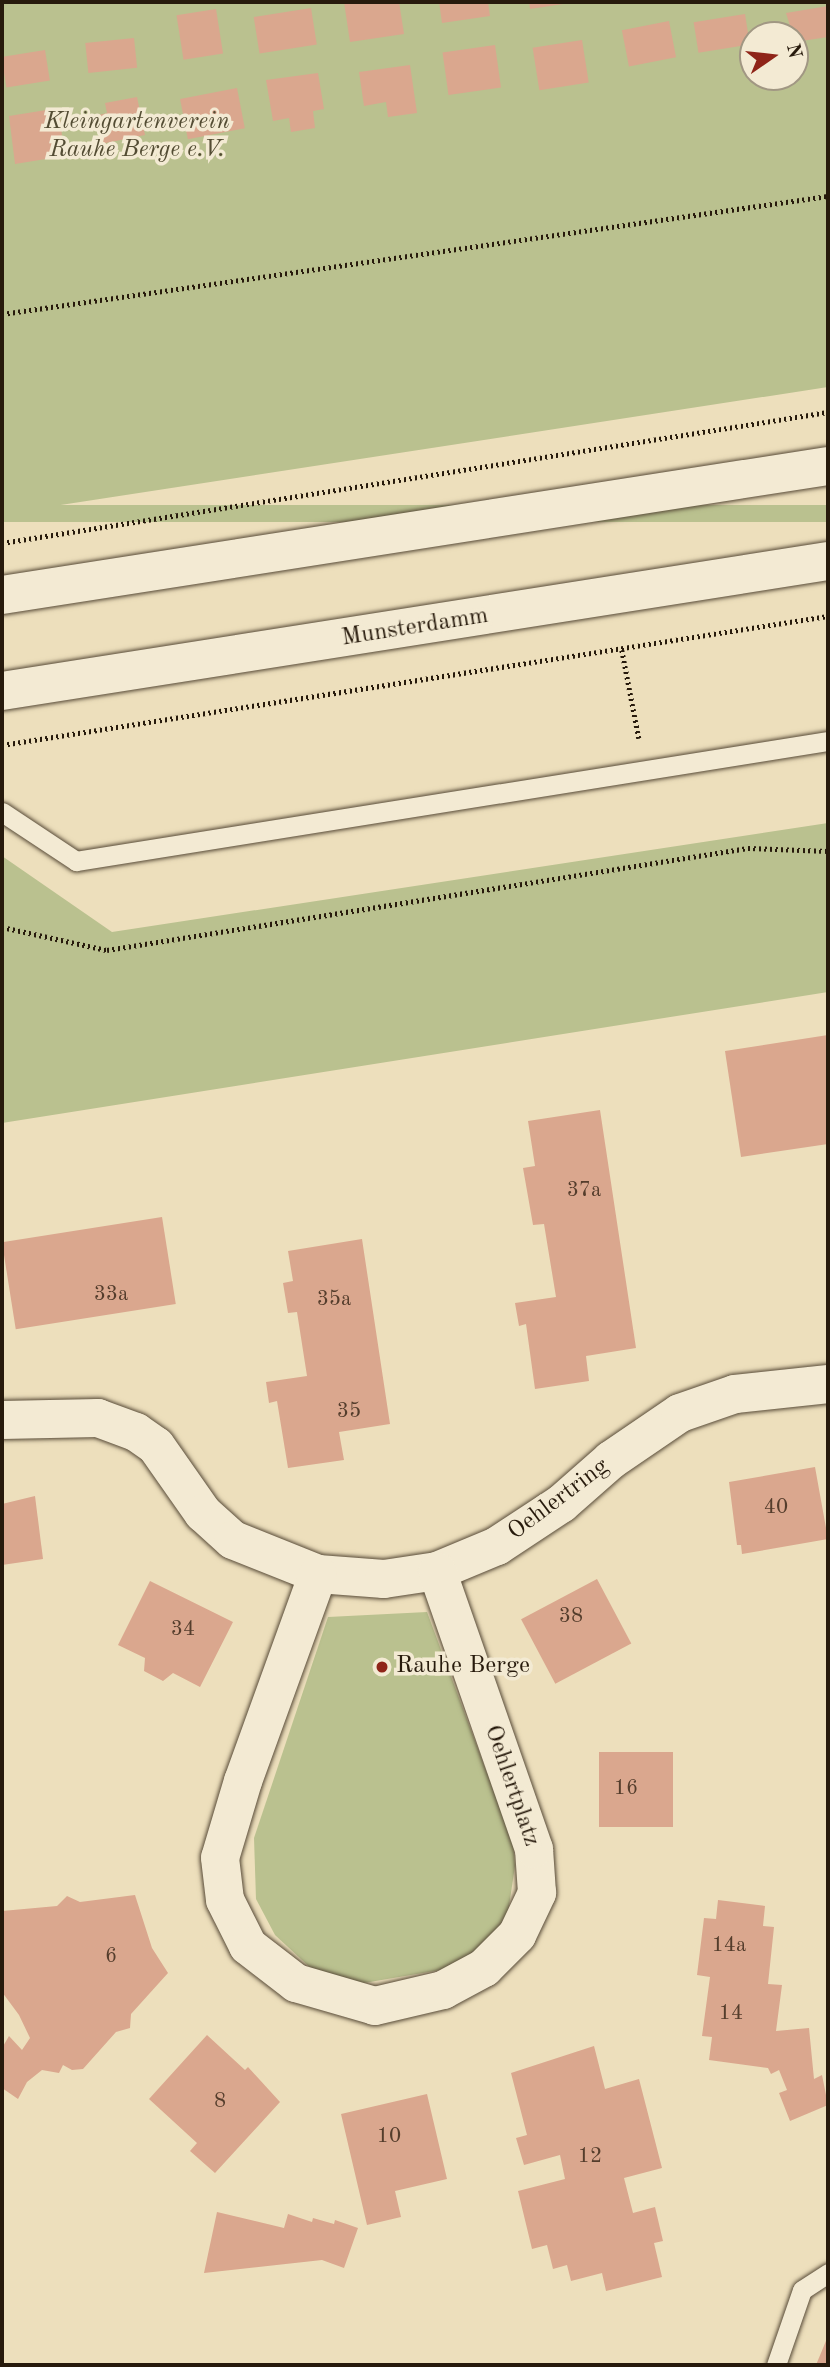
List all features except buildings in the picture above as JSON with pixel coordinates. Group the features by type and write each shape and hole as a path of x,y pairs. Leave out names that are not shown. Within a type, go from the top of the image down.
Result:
{"street":[{"path":"2,595 828,466"},
{"name":"Munsterdamm","path":"2,691 828,561"},
{"name":"Oehlertring","path":"2,1420 99,1418 136,1432 156,1446 203,1513 233,1540 263,1556 318,1574 384,1579 437,1571 497,1546 561,1504 611,1460 680,1413 735,1394 828,1384"},
{"name":"Oehlertplatz","path":"318,1574 243,1781 220,1858 225,1900 248,1946 296,1983 375,2006 443,1990 484,1968 517,1935 537,1893 534,1849 437,1571"}],"lane":[{"path":"2,813 76,861 646,773 828,741"},
{"path":"776,2365 802,2290 828,2273"}],"path":[{"path":"2,314 828,196"},
{"path":"2,543 828,412"},
{"path":"2,745 828,616"},
{"path":"622,650 646,773"},
{"path":"2,927 107,950 748,848 828,851"}],"green space":[{"name":"Kleingartenverein Rauhe Berge e.V.","path":"2,2 828,2 828,387 2,514"},
{"path":"2,505 828,505 828,522 2,522"},
{"path":"828,823 828,992 2,1123 2,856 112,932"},
{"path":"427,1612 513,1843 515,1866 507,1919 482,1946 452,1968 358,1984 315,1972 275,1935 256,1899 254,1838 328,1617"}],"place":[{"name":"Rauhe Berge","path":"382,1667"}]}
